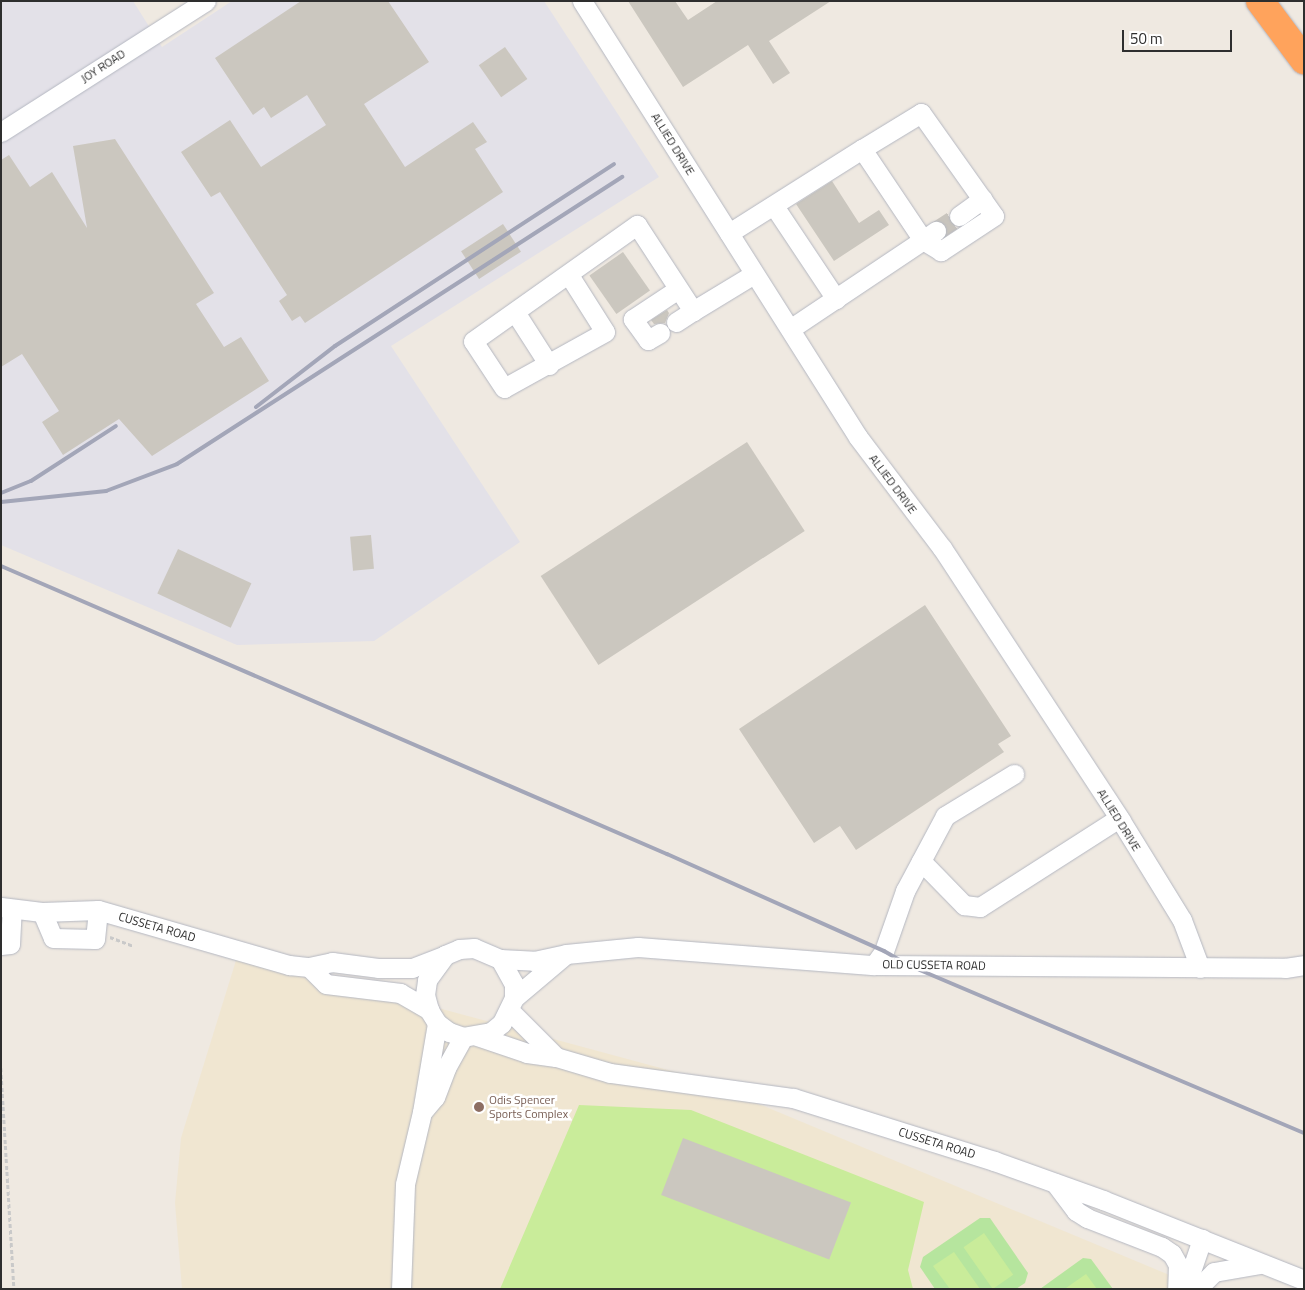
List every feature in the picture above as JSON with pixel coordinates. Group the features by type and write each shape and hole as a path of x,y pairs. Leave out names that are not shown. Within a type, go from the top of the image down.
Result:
{"highway":[{"path":"1260,1 1304,60"}],"street":[{"name":"JOY ROAD","path":"1,132 206,1"},
{"name":"ALLIED DRIVE","path":"582,1 858,437 942,548 1120,818 1182,920 1200,968"},
{"path":"729,234 862,149 921,113 994,216 941,251 862,149"},
{"path":"959,216 982,199"},
{"path":"774,206 836,299"},
{"path":"678,288 634,319 616,324 549,365 504,388 473,341 569,275 637,225 693,311"},
{"path":"790,329 930,236"},
{"path":"676,322 754,274"},
{"path":"569,275 605,332"},
{"path":"515,312 549,365"},
{"path":"634,319 648,340 660,333"},
{"path":"874,965 884,951 905,891 945,816 1014,774"},
{"path":"921,861 964,905 980,907 1120,818"},
{"path":"1,945 10,944 6,908"},
{"name":"CUSSETA ROAD","path":"6,908 42,912 98,910 289,965 310,967 332,962 378,968 412,968 459,949 474,948 500,959"},
{"path":"42,912 53,938 95,939 98,910"},
{"name":"OLD CUSSETA ROAD","path":"500,959 534,961 566,954 638,947 874,965 1285,968 1304,965"},
{"path":"421,1118 436,1097 446,1068 470,1036 496,1027 512,1005 566,954"},
{"path":"401,1289 405,1184 421,1118 433,1016 425,995 427,980 445,956"},
{"path":"500,959 511,977 512,1005"},
{"name":"CUSSETA ROAD","path":"310,967 326,984 400,993 433,1016 449,1032 470,1036 527,1053 556,1057 610,1073 793,1098 1055,1183 1304,1280"},
{"name":"CUSSETA ROAD","path":"512,1005 556,1057"},
{"path":"1055,1183 1076,1211 1087,1218 1162,1246 1172,1254 1178,1265 1178,1289"},
{"path":"1185,1289 1202,1240"},
{"path":"1197,1289 1214,1272 1262,1264"}],"path":[{"path":"1,1068 14,1289"}],"shaded area":[{"path":"1,1 133,1 162,47 232,1 544,1 659,177 391,346 520,542 374,641 237,645 1,545"},
{"name":"Odis Spencer Sports Complex","path":"238,954 694,1077 1203,1289 182,1289 175,1203 181,1138"}],"green space":[{"path":"579,1105 691,1110 924,1202 908,1270 913,1289 500,1289"},
{"path":"980,1218 990,1218 1028,1273 1025,1283 1016,1289 935,1289 920,1267 923,1257"},
{"path":"984,1233 1013,1275 993,1289 964,1247"},
{"path":"954,1252 980,1289 950,1289 933,1266"},
{"path":"1083,1258 1091,1259 1113,1289 1040,1289"},
{"path":"1086,1274 1097,1289 1066,1289 1066,1288"}],"building":[{"path":"301,1 388,1 429,62 364,104 405,167 473,122 487,142 475,149 503,192 305,323 300,316 292,321 279,301 287,295 220,192 211,197 181,152 230,120 261,167 326,125 307,95 271,118 264,107 253,115 215,58"},
{"path":"628,1 675,1 688,20 717,1 831,1 769,41 790,73 773,84 748,45 683,87"},
{"path":"505,47 527,79 501,97 479,65"},
{"path":"115,139 214,293 196,304 224,347 241,337 269,381 152,456 119,419 63,455 42,422 59,411 22,354 1,367 1,160 9,155 30,187 52,172 87,228 73,146"},
{"path":"832,181 859,223 879,210 889,225 834,261 796,204"},
{"path":"503,224 521,252 479,279 461,251"},
{"path":"623,252 650,291 616,314 589,276"},
{"path":"667,310 669,313 665,323 654,324 651,320"},
{"path":"747,442 805,531 598,665 541,576"},
{"path":"371,535 374,569 353,571 350,537"},
{"path":"178,549 251,583 231,628 157,593"},
{"path":"925,605 1011,736 998,744 1004,752 856,850 840,826 814,843 739,729"},
{"path":"683,1138 851,1203 829,1259 661,1195"}],"tunnel":[{"path":"936,231 959,216"}],"railway":[{"path":"256,407 335,346 614,164"},
{"path":"1,502 106,491 177,464 622,177"},
{"path":"1,493 31,481 116,426"},
{"path":"1,566 667,854 884,951 908,965 1304,1133"}],"place":[{"name":"Odis Spencer Sports Complex","path":"479,1107"}]}
